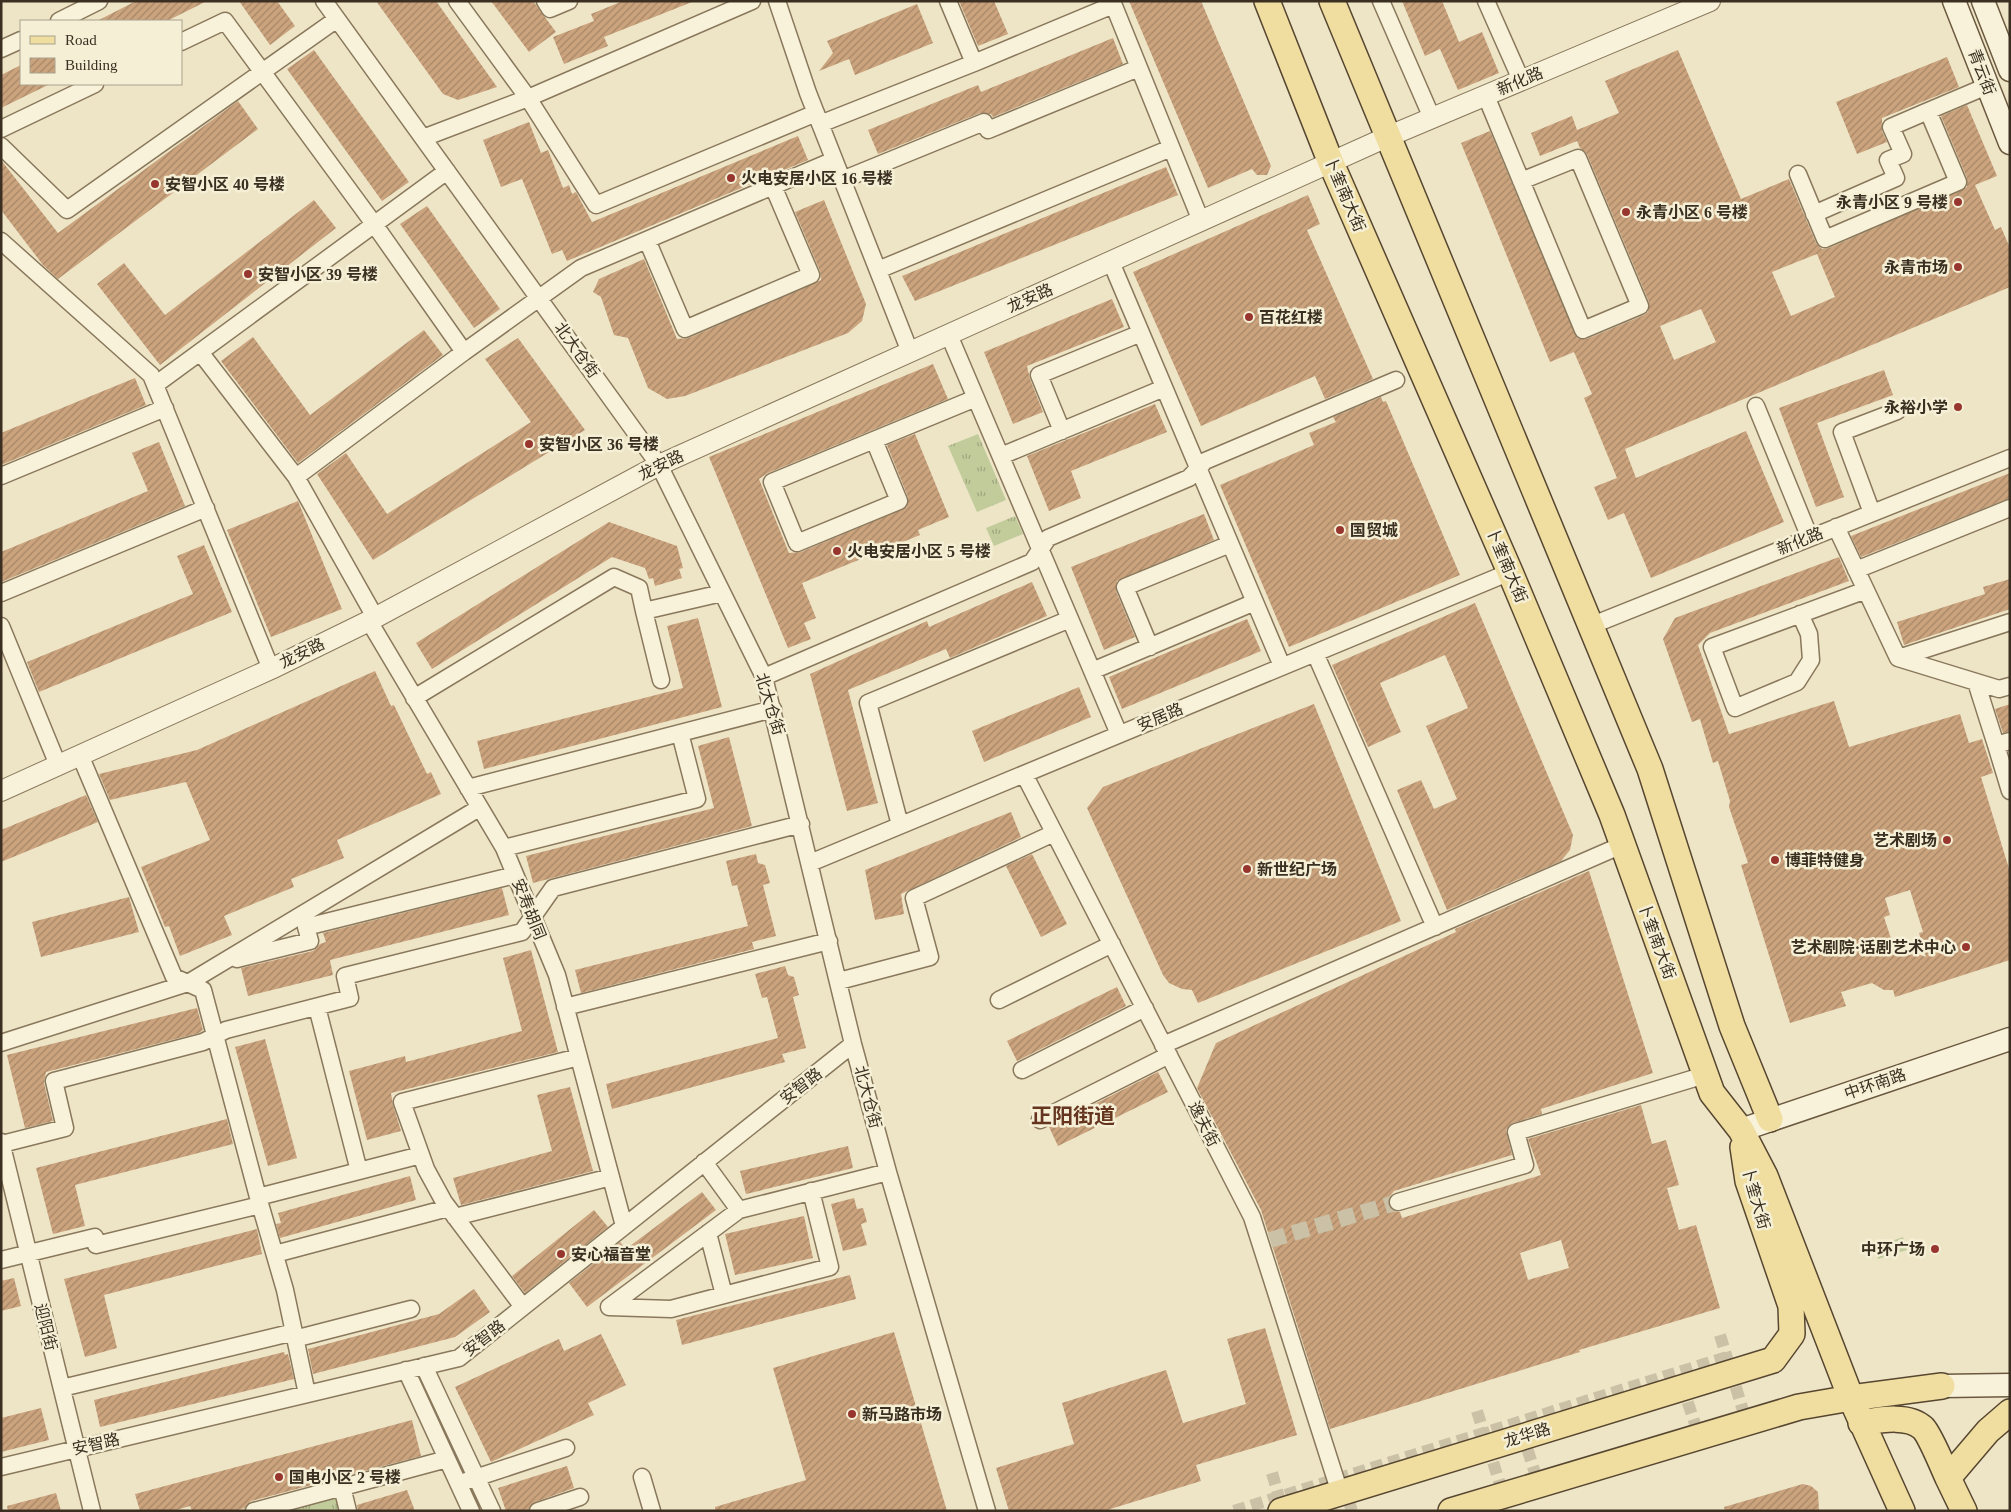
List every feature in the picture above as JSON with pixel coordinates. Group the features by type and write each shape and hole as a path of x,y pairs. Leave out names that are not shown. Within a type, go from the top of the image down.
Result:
{"main road":[{"name":"卜奎南大街","path":"1267,1 1331,163 1510,572 1612,815 1712,1093 1741,1130"},
{"path":"1332,1 1650,769 1732,1026 1770,1119"},
{"name":"青云街","path":"1954,1 2010,143"},
{"name":"青云街","path":"1982,1 2010,70"},
{"name":"中环南路","path":"1741,1130 2010,1039"},
{"name":"卜奎大街","path":"1741,1130 1765,1176 1852,1398"},
{"name":"卜奎大街","path":"1741,1130 1748,1181 1791,1306 1792,1334 1773,1360"},
{"name":"龙华路","path":"1281,1511 1773,1360"},
{"path":"1451,1511 1799,1407 1942,1386 2010,1385"},
{"path":"1852,1398 1902,1511"},
{"path":"1948,1478 1988,1431 2010,1412"},
{"path":"1862,1423 1884,1420 1907,1420 1923,1428 1964,1511"}],"street":[{"path":"64,20 99,1"},
{"name":"北大仓街","path":"324,1 660,465 764,677 853,1044 888,1172 987,1511"},
{"path":"456,1 528,98 596,205 818,118 974,63 1113,3 1201,221"},
{"path":"545,1 550,9 569,1"},
{"path":"423,138 528,98 752,1"},
{"path":"777,1 818,118 910,352"},
{"path":"948,1 974,63"},
{"path":"1381,1 1432,118"},
{"path":"1486,1 1521,80"},
{"name":"新化路","path":"1331,163 1690,5 1710,1"},
{"path":"1,146 67,210 337,20"},
{"path":"182,42 225,21 374,224 464,352"},
{"path":"1,49 20,40"},
{"path":"842,180 984,122 988,130 1136,69"},
{"path":"1,129 93,85"},
{"path":"1907,203 1888,160 1903,154 1891,127 1987,86"},
{"path":"1486,96 1521,181 1583,330 1640,306 1578,158 1521,181"},
{"path":"1798,174 1825,238 1958,182 1928,111"},
{"path":"878,270 1171,148"},
{"path":"296,477 538,297 581,268 834,160"},
{"name":"龙安路","path":"1,791 271,669 372,619 660,465 1331,163"},
{"path":"155,385 447,171"},
{"path":"1814,214 1896,178"},
{"path":"647,240 685,329 811,275 773,186"},
{"path":"1,241 151,375 271,669"},
{"path":"1111,262 1282,666"},
{"path":"1062,430 1039,375 1141,333"},
{"path":"949,335 1119,734"},
{"name":"安寿胡同","path":"200,352 296,477 414,698 504,848 557,975 624,1226"},
{"path":"764,677 1032,562 1048,538 1189,478 1205,461 1396,380"},
{"path":"1000,456 1164,388"},
{"path":"874,440 899,501 798,543 772,482 874,440 976,398"},
{"path":"1756,406 1810,538"},
{"path":"1,476 165,408"},
{"path":"1872,513 1842,432 1897,411"},
{"name":"新化路","path":"1590,626 2010,458"},
{"path":"1,593 206,508"},
{"path":"1856,570 2010,508"},
{"path":"1836,527 1898,658 2000,690 2010,686"},
{"path":"1150,647 1125,587 1230,544"},
{"name":"安居路","path":"810,863 1510,572"},
{"path":"414,698 614,578 639,588 661,680"},
{"path":"1800,614 1809,634 1811,660 1797,682 1735,708 1712,647 1800,614 1866,590"},
{"path":"644,611 722,592"},
{"path":"1092,671 1255,602"},
{"path":"900,825 868,703 1070,619"},
{"path":"1898,658 2010,622"},
{"path":"1,626 58,765"},
{"path":"1316,653 1435,927"},
{"path":"1976,682 2003,743 2010,791"},
{"path":"468,788 773,709"},
{"path":"504,848 697,799 680,733"},
{"path":"80,755 174,977 204,990 259,1201 275,1254 307,1394"},
{"name":"逸夫街","path":"1024,774 1265,1241 1340,1493"},
{"path":"1,1043 188,983 479,808"},
{"path":"2,1143 65,1128 54,1081 204,1042 226,1030 350,998 344,976 522,932 552,888 801,824"},
{"path":"839,981 930,957 914,898 1054,833"},
{"path":"1040,1120 1166,1050 1435,927 1622,846"},
{"path":"220,964 310,941 306,927 515,875"},
{"path":"565,1007 829,941"},
{"path":"999,1000 1112,944"},
{"path":"317,1006 359,1171"},
{"path":"1022,1070 1145,1008"},
{"name":"安智路","path":"1,1467 459,1358 853,1044"},
{"path":"523,1307 452,1212 426,1169 402,1102 578,1057"},
{"path":"1398,1202 1525,1165 1516,1132 1705,1075"},
{"name":"迎阳街","path":"2,1143 92,1511"},
{"path":"1,1260 95,1237 96,1245 421,1155"},
{"path":"704,1162 740,1210"},
{"path":"811,1192 830,1267 670,1309 609,1307 740,1210 888,1172"},
{"path":"275,1254 611,1177"},
{"path":"708,1233 724,1295"},
{"path":"62,1388 286,1334 302,1337 411,1310"},
{"path":"424,1366 492,1511"},
{"path":"406,1370 472,1511"},
{"path":"459,1484 475,1476 566,1448"},
{"path":"254,1511 447,1459"},
{"path":"642,1477 652,1511"},
{"path":"342,1487 348,1511"},
{"path":"538,1511 580,1497"}],"green space":[{"path":"978,434 1006,500 977,512 948,446"},
{"path":"1015,516 1023,534 994,546 986,528"},
{"path":"1903,1237 1907,1250 1878,1259 1874,1247"},
{"path":"336,1495 340,1511 279,1511"}],"building":[{"path":"136,1 207,1 169,20 99,20"},
{"path":"239,1 277,1 295,26 270,45"},
{"path":"376,1 436,1 497,87 458,100 443,94"},
{"path":"491,1 533,1 556,32 529,52"},
{"path":"623,1 692,2 604,37 608,46 564,64 553,37 594,21 591,14"},
{"path":"959,1 994,1 1008,34 978,46"},
{"path":"1129,1 1201,1 1271,166 1267,175 1257,175 1252,169 1208,188"},
{"path":"1402,1 1442,1 1459,42 1482,32 1499,73 1458,90 1440,49 1425,56"},
{"path":"917,4 933,43 855,75 849,59 819,71 833,53 827,41"},
{"path":"1113,38 1123,64 993,117 991,114 980,113 878,154 868,130 978,85 981,92"},
{"path":"314,50 409,182 382,201 287,69"},
{"path":"1678,50 1741,199 1789,179 1816,243 1822,249 1829,248 1967,187 1967,178 1941,116 1967,105 1997,176 1975,185 1995,230 2001,227 2010,248 2010,287 1625,449 1636,478 1746,431 1784,522 1651,578 1624,513 1608,520 1594,487 1617,478 1584,398 1592,394 1574,352 1550,362 1461,143 1490,131 1577,338 1587,339 1644,315 1648,312 1649,302 1587,154 1580,148 1577,141 1540,156 1531,133 1572,116 1577,130 1619,113 1605,81","holes":["1817,254 1835,297 1791,316 1772,272","1701,309 1716,342 1674,360 1660,326"]},
{"path":"1947,57 1959,87 1882,118 1882,131 1887,142 1857,154 1836,102"},
{"path":"20,66 20,85 48,85 1,108 1,75"},
{"name":"安智小区 40 号楼","path":"238,101 258,129 58,279 43,265 1,210 1,160 58,233"},
{"name":"火电安居小区 16 号楼","path":"529,122 541,153 548,150 563,188 569,185 572,194 576,192 592,222 798,136 808,160 567,261 562,250 552,254 522,179 501,187 483,140"},
{"path":"1166,167 1178,195 915,301 902,276"},
{"name":"百花红楼","path":"1308,195 1320,224 1307,230 1373,379 1325,399 1315,376 1201,426 1133,272"},
{"name":"安智小区 39 号楼","path":"314,200 336,228 160,365 97,284 124,263 165,315"},
{"path":"824,200 866,304 862,321 848,333 685,396 667,399 648,388 628,338 614,335 601,297 593,292 599,279 644,259 677,339 689,338 821,280 820,271 795,212"},
{"path":"427,206 500,309 474,328 400,224"},
{"path":"1112,299 1124,327 1027,366 1043,412 1013,424 984,352"},
{"path":"424,330 443,355 298,463 221,361 253,337 310,415"},
{"name":"安智小区 36 号楼","path":"518,338 585,430 373,560 317,474 346,453 387,514 531,422 485,359"},
{"path":"933,364 948,399 768,473 759,479 789,553 801,552 907,507 908,497 887,445 915,434 949,517 918,530 920,535 802,583 816,618 804,623 811,639 788,648 709,457"},
{"path":"1884,370 1893,395 1817,423 1844,497 1816,507 1779,408"},
{"path":"135,378 146,405 1,465 1,433"},
{"name":"国贸城","path":"1381,397 1383,402 1386,401 1460,575 1289,647 1220,485 1314,445 1309,433 1336,422 1333,417"},
{"path":"1155,404 1167,432 1071,471 1081,498 1049,511 1027,456"},
{"path":"159,442 185,506 1,582 1,552 148,491 132,453"},
{"path":"2010,473 2010,498 1861,557 1851,536"},
{"path":"298,501 342,609 271,637 227,530"},
{"path":"1204,514 1214,540 1117,581 1116,591 1135,637 1104,650 1071,567"},
{"path":"609,522 677,546 683,568 679,569 682,578 655,586 653,578 649,579 645,568 612,557 432,669 416,643"},
{"path":"204,545 232,612 39,692 27,662 193,594 177,556"},
{"path":"1839,557 1849,581 1710,633 1698,645 1729,734 1834,701 1849,747 1960,714 1969,743 1982,739 1993,773 1981,777 2010,872 2010,960 1895,997 1893,990 1884,990 1872,983 1841,992 1846,1006 1790,1023 1741,865 1748,863 1729,807 1730,801 1718,761 1713,763 1700,719 1692,722 1663,639 1675,618","holes":["1910,890 1923,932 1919,933 1926,957 1893,945 1884,917 1890,915 1885,898"]},
{"path":"2010,579 2010,609 1904,645 1897,622 1985,594 1983,587"},
{"path":"1032,582 1047,616 950,658 946,649 848,690 878,803 847,811 810,674 927,621 929,627"},
{"path":"1475,603 1573,835 1570,850 1561,861 1447,910 1397,790 1421,780 1434,809 1457,799 1426,726 1468,708 1445,655 1380,683 1401,732 1368,747 1332,665"},
{"path":"698,618 722,707 484,769 477,741 683,688 667,626"},
{"path":"1247,619 1261,651 1122,709 1109,677"},
{"path":"375,671 391,706 394,705 427,774 431,772 441,794 337,840 344,858 291,879 294,887 224,916 232,935 180,956 169,926 165,927 141,867 210,840 186,782 110,800 99,774 197,750"},
{"path":"1079,687 1091,717 984,762 972,731"},
{"name":"新世纪广场","path":"1314,704 1401,921 1198,1003 1192,990 1182,989 1169,983 1163,975 1087,808 1103,787"},
{"path":"2010,704 2010,731 2003,733 1995,709"},
{"path":"729,737 752,826 533,883 526,856 714,808 698,746"},
{"path":"86,795 98,822 1,862 1,830"},
{"path":"1011,812 1021,837 901,894 904,914 875,920 865,870"},
{"path":"756,854 758,863 765,865 770,883 763,885 776,936 752,942 754,949 581,993 575,970 748,926 737,885 732,886 726,861"},
{"path":"1032,854 1067,924 1041,937 1006,866"},
{"path":"1589,871 1653,1073 1541,1109 1542,1114 1513,1123 1506,1130 1512,1155 1394,1191 1388,1199 1389,1205 1395,1212 1400,1212 1402,1218 1541,1175 1528,1139 1641,1105 1652,1144 1666,1140 1679,1185 1667,1188 1679,1230 1696,1225 1720,1308 1579,1350 1580,1352 1330,1429 1261,1210 1197,1088 1216,1043 1456,932 1455,929","holes":["1561,1240 1569,1268 1528,1280 1520,1253"]},
{"path":"502,888 509,915 330,960 333,975 248,996 241,968 313,951 320,944 326,942 323,933"},
{"path":"129,897 139,932 41,957 32,922"},
{"path":"531,950 558,1052 391,1093 401,1131 367,1140 349,1071 405,1056 406,1062 522,1031 503,958"},
{"path":"785,966 788,975 794,977 799,995 793,997 806,1048 782,1054 785,1062 612,1109 606,1084 778,1038 767,997 762,998 755,974"},
{"path":"1117,987 1126,1006 1017,1061 1007,1041"},
{"path":"197,1008 203,1030 199,1033 46,1072 44,1083 53,1121 25,1128 7,1055"},
{"path":"265,1039 297,1158 268,1166 235,1047"},
{"path":"1158,1072 1168,1092 1058,1146 1049,1127"},
{"path":"570,1087 593,1171 461,1205 453,1178 552,1151 537,1095"},
{"path":"227,1119 233,1144 75,1185 85,1226 53,1234 36,1168"},
{"path":"848,1146 853,1168 746,1194 740,1171"},
{"path":"410,1176 416,1200 280,1238 276,1224 281,1223 278,1213"},
{"path":"702,1192 716,1210 587,1307 569,1283 620,1242 626,1249"},
{"path":"854,1198 857,1209 863,1208 867,1222 861,1224 867,1245 843,1251 831,1204"},
{"name":"安心福音堂","path":"594,1210 608,1227 525,1293 512,1276"},
{"path":"804,1216 813,1258 735,1275 725,1234"},
{"path":"257,1229 262,1254 104,1295 117,1348 85,1357 64,1279"},
{"path":"850,1275 856,1299 682,1345 676,1320"},
{"path":"14,1278 21,1306 1,1311 1,1281"},
{"path":"474,1289 490,1312 455,1337 313,1374 308,1349 439,1314"},
{"path":"1265,1328 1297,1435 1196,1465 1201,1481 1104,1511 1009,1511 996,1468 1074,1444 1062,1403 1166,1370 1183,1423 1246,1404 1227,1339"},
{"name":"新马路市场","path":"894,1332 947,1511 715,1511 715,1507 806,1480 773,1368"},
{"path":"601,1334 626,1385 588,1403 594,1415 491,1462 455,1387 559,1339 564,1351"},
{"path":"284,1352 285,1355 288,1354 294,1379 100,1427 94,1400"},
{"path":"41,1408 49,1440 1,1452 1,1418"},
{"name":"国电小区 2 号楼","path":"412,1420 421,1456 251,1501 245,1508 234,1511 192,1511 190,1506 173,1511 140,1511 135,1494"},
{"path":"567,1466 574,1488 535,1502 528,1510 506,1511 498,1488"},
{"path":"1803,1484 1811,1486 1818,1492 1819,1511 1725,1511 1724,1507"},
{"path":"407,1490 415,1511 358,1511 357,1505"},
{"path":"56,1493 61,1511 8,1511 7,1506"}],"tunnel":[{"path":"1270,1240 1398,1202"},
{"path":"1720,1335 1748,1427"},
{"path":"1234,1511 1727,1357"},
{"path":"1682,1385 1700,1439"},
{"path":"1477,1411 1505,1500"},
{"path":"1522,1432 1540,1489"},
{"path":"1272,1473 1281,1504"},
{"path":"1344,1487 1352,1511"}],"place":[{"name":"火电安居小区 16 号楼","path":"731,178"},
{"name":"安智小区 40 号楼","path":"155,184"},
{"name":"永青小区 9 号楼","path":"1958,202"},
{"name":"永青小区 6 号楼","path":"1626,212"},
{"name":"永青市场","path":"1958,267"},
{"name":"安智小区 39 号楼","path":"248,274"},
{"name":"百花红楼","path":"1249,317"},
{"name":"永裕小学","path":"1958,407"},
{"name":"安智小区 36 号楼","path":"529,444"},
{"name":"国贸城","path":"1340,530"},
{"name":"火电安居小区 5 号楼","path":"837,551"},
{"name":"艺术剧场","path":"1947,840"},
{"name":"博菲特健身","path":"1775,860"},
{"name":"新世纪广场","path":"1247,869"},
{"name":"艺术剧院·话剧艺术中心","path":"1966,947"},
{"name":"中环广场","path":"1935,1249"},
{"name":"安心福音堂","path":"561,1254"},
{"name":"新马路市场","path":"852,1414"},
{"name":"国电小区 2 号楼","path":"279,1477"}],"district":[{"name":"正阳街道","path":"1073,1116"}]}
